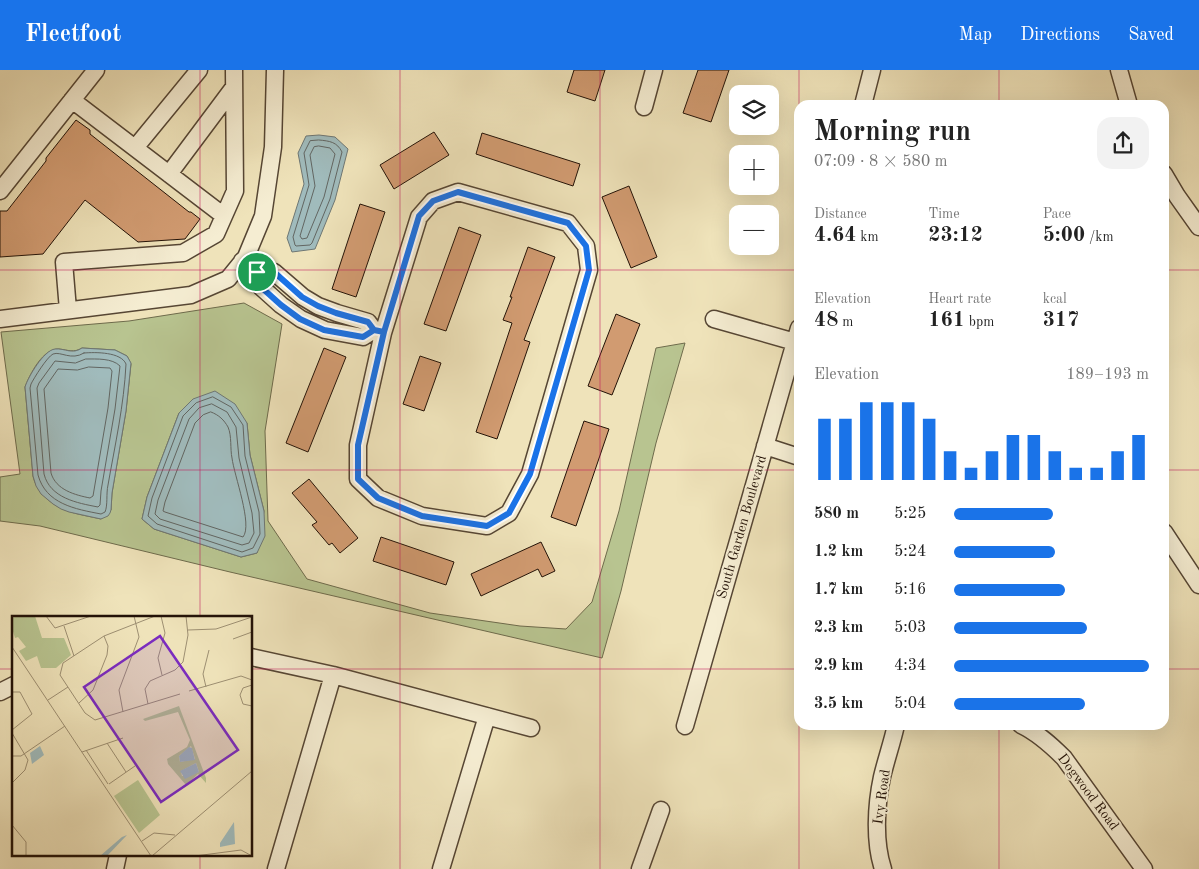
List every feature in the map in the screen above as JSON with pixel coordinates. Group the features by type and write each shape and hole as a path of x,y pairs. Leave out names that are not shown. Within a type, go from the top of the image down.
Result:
{"street":[{"path":"0,190 96,70"},
{"path":"135,148 199,70"},
{"path":"68,310 64,262 183,253 216,234 235,191 234,70"},
{"path":"0,319 191,295 228,279 246,257 263,216 273,147 274,70"},
{"path":"644,107 654,70"},
{"path":"863,100 872,70"},
{"path":"1119,70 1127,100"},
{"path":"169,174 234,87"},
{"path":"72,100 224,216"},
{"path":"1169,182 1199,227"},
{"path":"458,192 568,223 586,246 589,270 530,474 509,513 487,526 422,516 378,498 358,479 358,445 379,331 419,216 433,201 458,192"},
{"path":"242,261 257,272 274,272 302,297 318,306 368,322 379,331"},
{"path":"714,319 794,334"},
{"name":"South Garden Boulevard","path":"685,726 794,345"},
{"path":"765,446 794,455"},
{"path":"1169,539 1199,584"},
{"path":"252,657 333,675 531,728"},
{"path":"276,869 333,675"},
{"path":"0,692 12,687"},
{"path":"440,869 488,716"},
{"name":"Ivy Road","path":"883,869 880,860 877,828 882,778 895,730"},
{"name":"Dogwood Road","path":"1029,730 1045,740 1064,758 1144,869"},
{"path":"640,869 660,810"},
{"path":"114,869 118,856"}],"green space":[{"path":"244,303 282,324 265,431 268,521 307,579 430,613 520,626 566,629 592,602 619,511 656,348 685,343 656,443 621,591 602,658 40,526 0,521 0,477 20,474 1,332 129,321","holes":["82,348 115,350 127,356 131,364 111,510 101,519 71,512 51,502 36,485 33,476 25,387 38,363 48,353 59,349 74,351","179,413 247,423 250,455 264,511 257,553 241,557 154,529 142,519 147,497"]}],"water":[{"path":"306,136 335,137 348,149 335,200 315,249 292,252 287,238 304,184 298,153"},
{"path":"82,348 115,350 127,356 131,363 126,411 112,493 111,510 108,516 101,519 69,512 53,504 41,494 33,476 25,387 33,371 46,354 55,349 75,351"},
{"path":"215,391 235,404 247,423 250,455 264,511 265,536 257,553 241,557 154,529 142,519 147,497 179,413 193,399"}],"building":[{"path":"574,70 605,70 595,101 567,92"},
{"path":"698,70 729,70 711,122 683,113"},
{"path":"76,120 90,130 90,134 200,219 185,239 138,242 85,200 43,254 0,257 0,211 7,211"},
{"path":"434,132 449,155 394,189 380,165"},
{"path":"482,133 580,164 573,186 476,154"},
{"path":"629,186 657,257 631,268 602,197"},
{"path":"360,204 385,212 356,297 332,289"},
{"path":"459,227 481,235 446,331 424,324"},
{"path":"528,247 555,257 524,340 530,342 497,439 476,432 512,323 503,320"},
{"path":"616,314 640,324 612,395 588,386"},
{"path":"324,348 346,357 308,452 286,443"},
{"path":"420,356 441,363 424,411 403,404"},
{"path":"584,421 609,429 576,526 551,517"},
{"path":"309,479 358,538 340,553 332,543 329,545 312,525 317,522 292,493"},
{"path":"381,537 454,562 446,585 373,561"},
{"path":"541,542 555,571 542,577 538,569 481,596 471,574"}],"route":[{"path":"257,272 261,287 300,319 324,330 363,337 374,330 384,332 419,216 433,201 458,192 568,223 586,246 589,270 530,474 509,513 487,526 422,516 378,498 358,479 358,445 384,332 374,330 368,322 318,306 302,297 274,272 257,272"}]}
